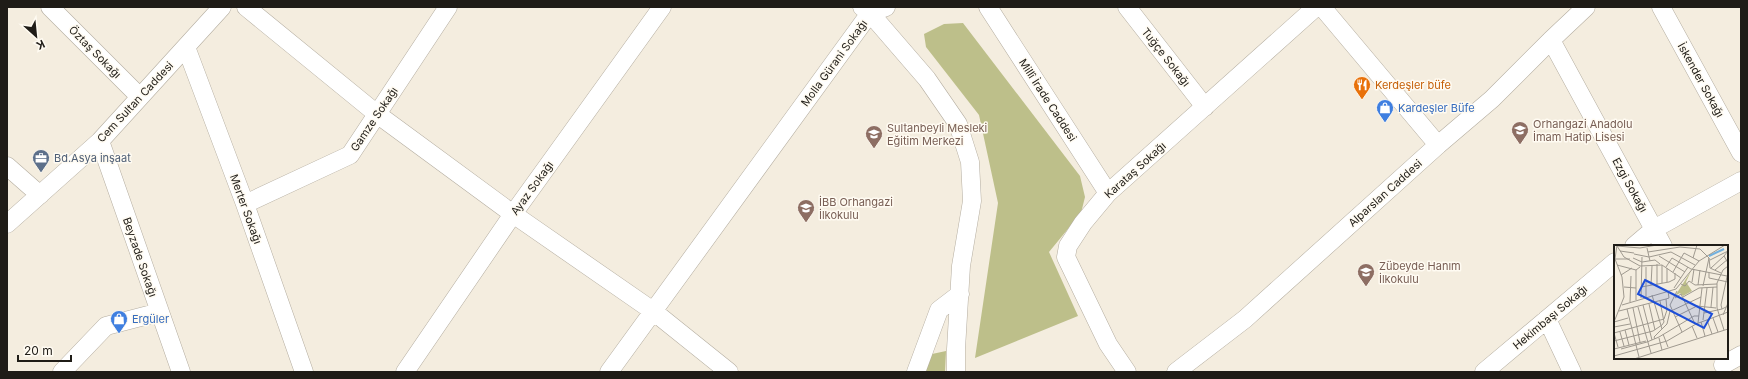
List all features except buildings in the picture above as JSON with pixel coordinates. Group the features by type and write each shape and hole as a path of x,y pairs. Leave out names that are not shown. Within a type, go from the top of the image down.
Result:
{"street":[{"name":"Öztaş Sokağı","path":"50,7 140,97"},
{"name":"Cem Sultan Caddesi","path":"7,224 100,141 222,7"},
{"path":"246,7 377,114 513,214 653,312 729,372"},
{"name":"Gamze Sokağı","path":"245,204 350,155 448,7"},
{"name":"Ayaz Sokağı","path":"405,372 513,214 662,7"},
{"name":"Millî İrade Caddesi","path":"988,7 1108,193"},
{"name":"Tuğçe Sokağı","path":"1127,7 1205,107"},
{"name":"Karataş Sokağı","path":"1127,372 1108,344 1066,257 1068,246 1083,223 1108,193 1316,7"},
{"path":"1322,7 1438,145"},
{"name":"Alparslan Caddesi","path":"1176,372 1245,319 1438,145 1492,99 1586,7"},
{"name":"İskender Sokağı","path":"1661,7 1741,153"},
{"name":"Molla Gürani Sokağı","path":"609,372 872,9 927,79 958,124 970,162 972,201 961,266 956,372"},
{"name":"Ezgi Sokağı","path":"1551,40 1662,245"},
{"name":"Merter Sokağı","path":"186,47 245,204 304,372"},
{"name":"Beyzade Sokağı","path":"100,141 181,372"},
{"path":"7,166 40,195"},
{"path":"1635,245 1654,229 1741,181"},
{"name":"Hekimbaşı Sokağı","path":"1484,372 1614,263"},
{"path":"916,372 939,310 960,294"},
{"path":"62,372 106,326 160,312"},
{"path":"1547,319 1572,372"},
{"path":"1723,365 1741,355"}],"green space":[{"path":"963,23 1080,176 1085,197 1081,213 1049,252 1078,316 975,358 998,203 979,115 926,47 924,34 944,24"},
{"path":"946,351 945,372 925,372 932,354"}],"place":[{"name":"Kerdeşler büfe","path":"1362,100"},
{"name":"Kardeşler Büfe","path":"1385,123"},
{"name":"Orhangazi Anadolu İmam Hatip Lisesi","path":"1520,145"},
{"name":"Sultanbeyli Mesleki Eğitim Merkezi","path":"874,149"},
{"name":"Bd.Asya inşaat","path":"41,173"},
{"name":"İBB Orhangazi İlkokulu","path":"806,223"},
{"name":"Zübeyde Hanım İlkokulu","path":"1366,287"},
{"name":"Ergüler","path":"119,334"}]}
